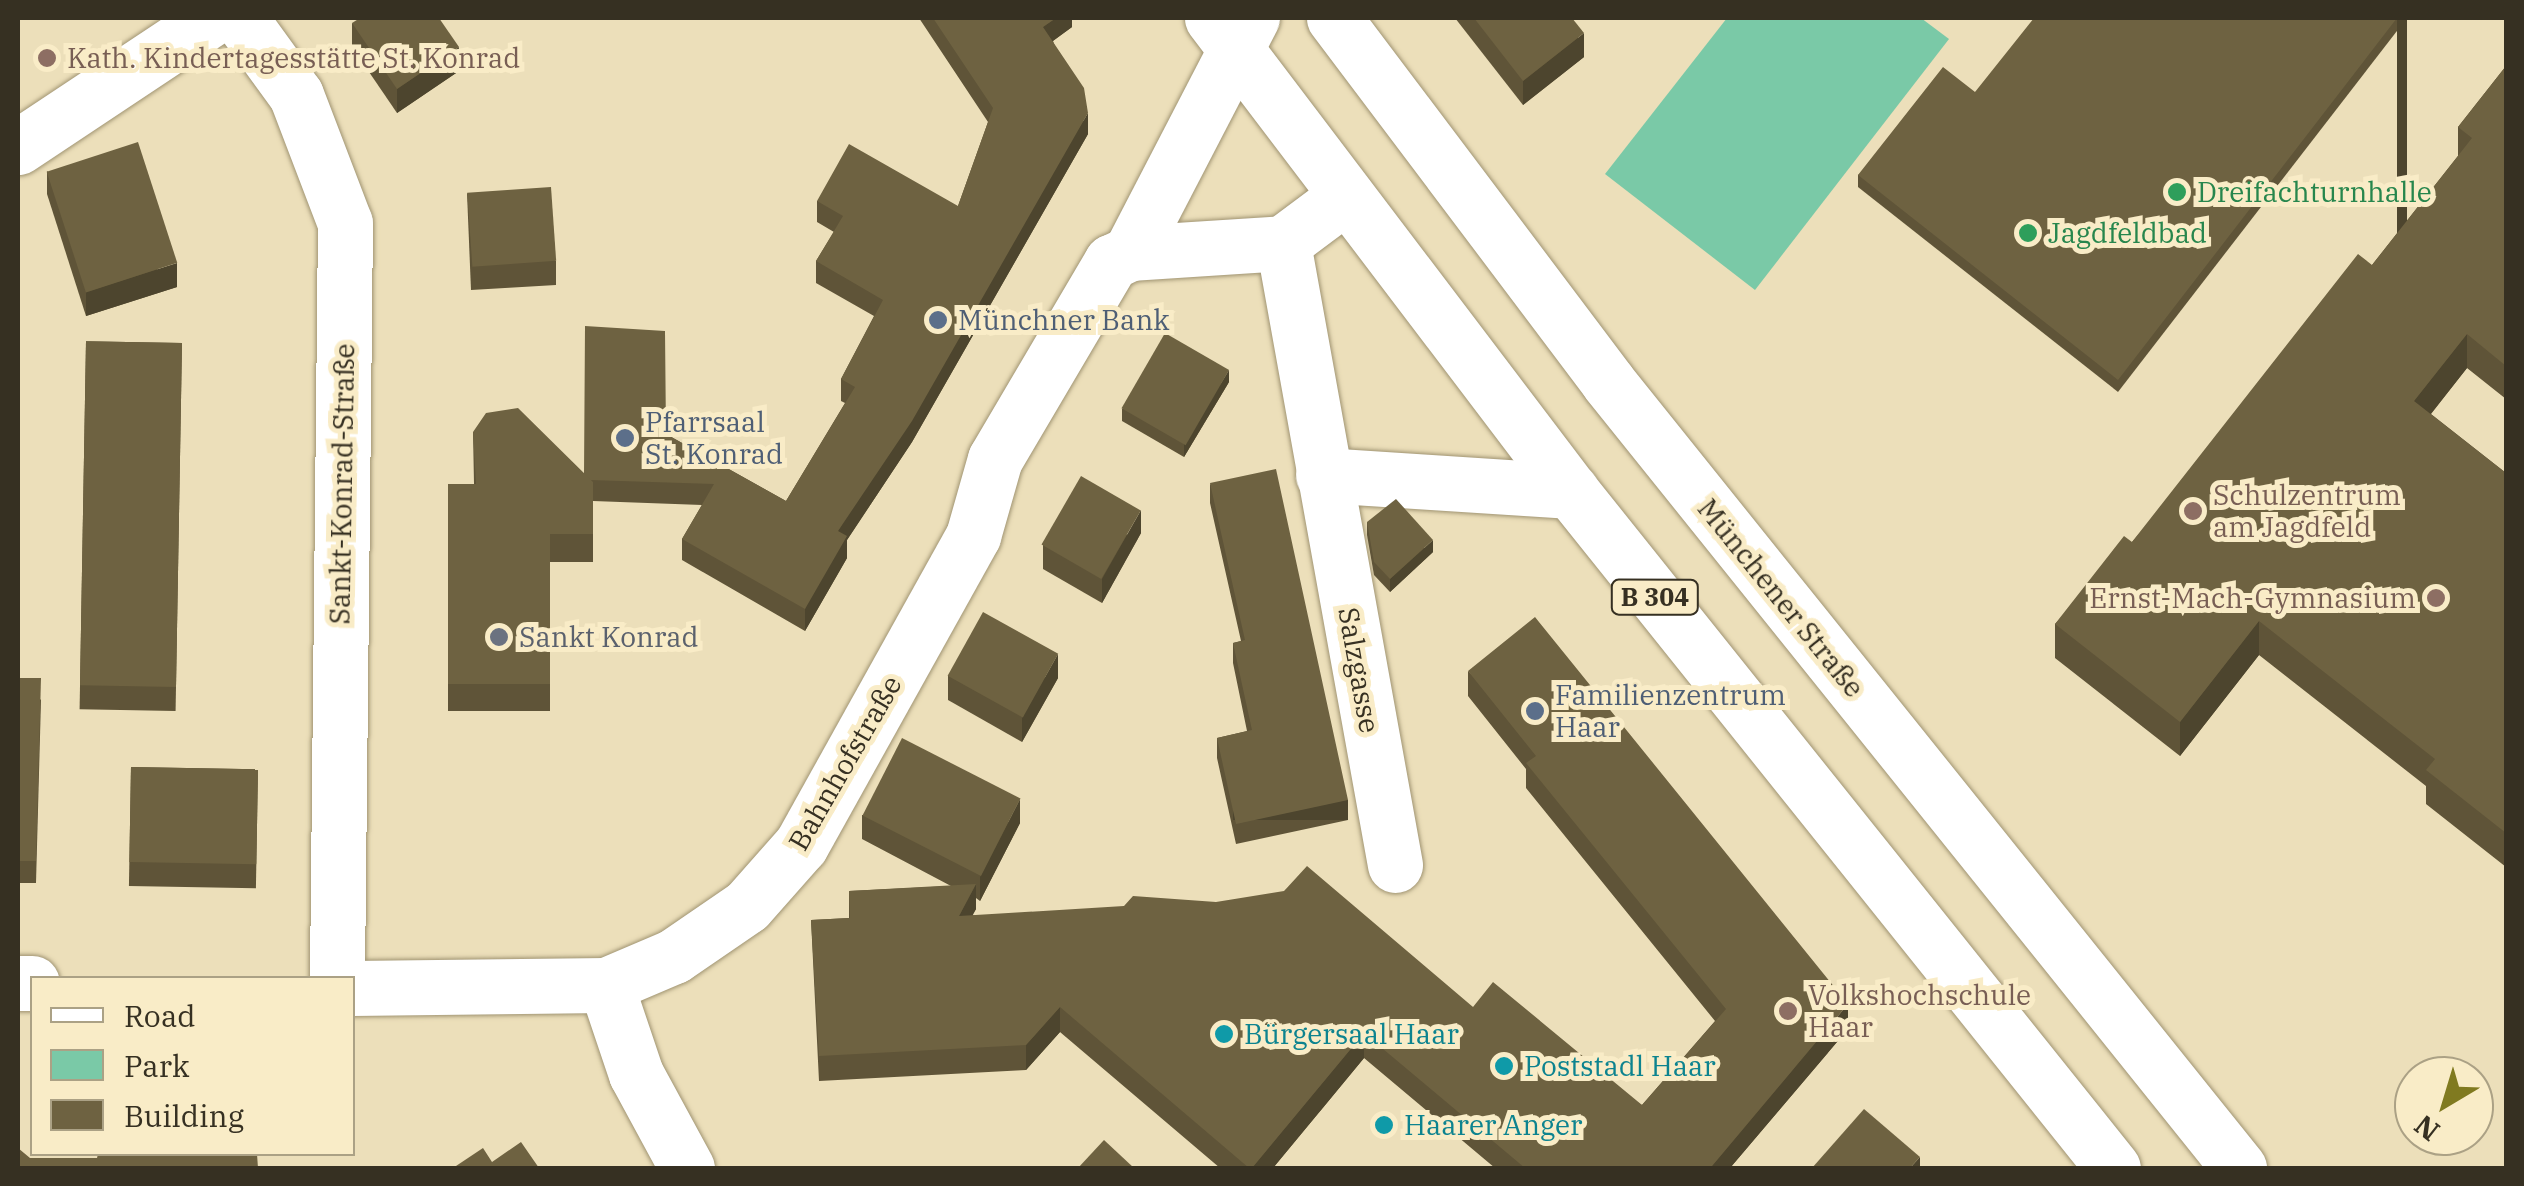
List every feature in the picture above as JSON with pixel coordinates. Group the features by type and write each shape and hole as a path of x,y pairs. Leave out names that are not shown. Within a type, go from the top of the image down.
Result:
{"street":[{"name":"Münchener Straße","path":"1334,18 1608,382 2239,1168"},
{"path":"18,146 251,23"},
{"name":"Sankt-Konrad-Straße","path":"251,23 296,95 345,223 337,976"},
{"name":"B 304","path":"1233,29 1346,196 1570,491 2113,1168"},
{"name":"Bahnhofstraße","path":"355,988 606,985 704,938 801,844 973,536 995,459 1111,262 1130,252 1233,29"},
{"path":"1130,252 1283,243 1346,196"},
{"name":"Salzgasse","path":"1283,243 1395,865"},
{"path":"1323,476 1570,491"},
{"path":"606,985 636,1074 687,1168"}],"green space":[{"path":"1727,18 1921,18 1949,39 1755,290 1605,174"}],"building":[{"path":"360,18 439,18 459,47 397,89 352,23"},
{"path":"933,18 1056,18 1043,27 1084,88 1088,113 912,421 838,531 847,536 805,609 682,539 714,484 590,480 584,474 585,326 665,331 666,434 786,501 855,387 841,379 883,300 816,261 843,216 817,201 849,144 958,206 993,108"},
{"path":"1474,18 1572,18 1584,33 1523,81"},
{"path":"2034,18 2397,18 2118,380 1858,175 1943,67 1975,92"},
{"path":"2506,66 2506,366 2467,334 2414,401 2506,473 2506,833 2426,770 2435,759 2259,621 2180,722 2055,624 2124,536 2132,542 2358,254 2372,265 2472,138 2458,127"},
{"path":"138,142 177,263 86,292 47,172"},
{"path":"551,187 556,261 472,267 467,193"},
{"path":"1165,333 1229,370 1186,445 1122,408"},
{"path":"86,341 182,343 176,687 80,685"},
{"name":"Sankt Konrad","path":"518,408 593,482 593,534 550,534 550,684 448,684 448,484 476,484 473,432 486,413"},
{"path":"1276,469 1348,800 1236,824 1217,738 1252,730 1233,643 1245,640 1210,483"},
{"path":"1081,476 1141,510 1101,579 1042,544"},
{"path":"1396,499 1433,540 1390,579 1374,562 1367,522"},
{"path":"983,612 1058,654 1023,718 948,676"},
{"path":"1535,617 1848,1004 1712,1166 1715,1168 1525,1168 1364,1033 1252,1168 1060,1007 1026,1045 819,1056 811,920 850,918 849,891 976,884 959,916 1124,906 1133,896 1216,902 1284,891 1307,866 1473,1007 1493,982 1642,1105 1726,1009 1526,763 1536,756 1468,671"},
{"path":"18,678 41,678 36,861 18,861"},
{"path":"902,738 1021,798 981,876 863,816"},
{"path":"131,767 258,769 256,864 129,862"},
{"path":"1864,1109 1920,1157 1910,1168 1812,1168"},
{"path":"1104,1140 1134,1168 1078,1168"},
{"path":"521,1142 539,1168 453,1168 483,1148 492,1162"},
{"path":"18,1148 30,1158 257,1156 258,1168 18,1168"}],"place":[{"name":"Kath. Kindertagesstätte St. Konrad","path":"47,58"},
{"name":"Dreifachturnhalle","path":"2177,192"},
{"name":"Jagdfeldbad","path":"2028,233"},
{"name":"Münchner Bank","path":"938,320"},
{"name":"Pfarrsaal St. Konrad","path":"625,438"},
{"name":"Schulzentrum am Jagdfeld","path":"2193,511"},
{"name":"Ernst-Mach-Gymnasium","path":"2436,598"},
{"name":"Sankt Konrad","path":"499,637"},
{"name":"Familienzentrum Haar","path":"1535,711"},
{"name":"Volkshochschule Haar","path":"1788,1011"},
{"name":"Bürgersaal Haar","path":"1224,1034"},
{"name":"Poststadl Haar","path":"1504,1066"},
{"name":"Haarer Anger","path":"1384,1125"}]}
